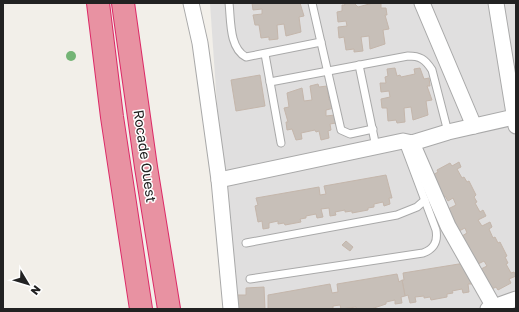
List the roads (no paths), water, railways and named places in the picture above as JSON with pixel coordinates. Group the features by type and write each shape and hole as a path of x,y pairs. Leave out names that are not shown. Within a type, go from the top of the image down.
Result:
{"highway":[{"name":"Rocade Ouest","path":"98,3 112,117 140,309"},
{"name":"Rocade Ouest","path":"123,3 146,167 169,306"}],"street":[{"path":"191,3 200,43 219,180 230,309"},
{"path":"422,3 474,126"},
{"path":"219,180 376,146 407,142 474,126 515,123 496,3"},
{"path":"407,142 448,226 491,308 516,299"}],"lane":[{"path":"229,3 235,46 239,53 246,57 321,42"},
{"path":"312,3 341,130 350,134 373,129"},
{"path":"265,54 281,143"},
{"path":"270,82 328,70 408,56 418,56 427,61 432,70 448,132"},
{"path":"359,65 376,146"},
{"path":"250,279 423,253 430,250 435,245 437,238 407,142"},
{"path":"246,243 397,215 417,207 425,200"},
{"path":"512,309 516,303"}]}
